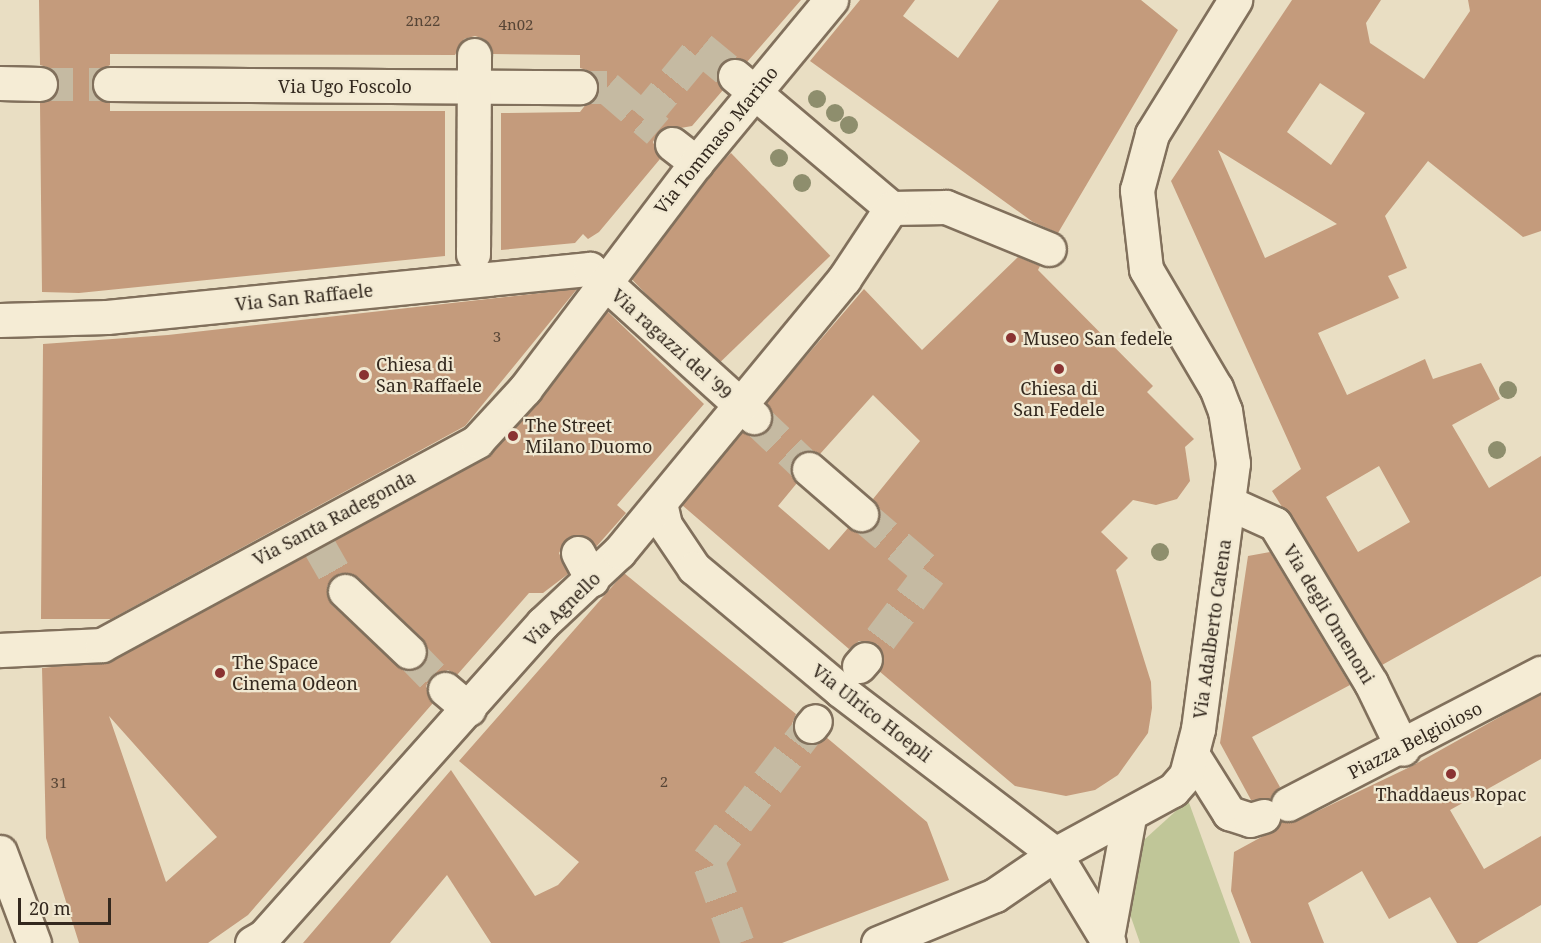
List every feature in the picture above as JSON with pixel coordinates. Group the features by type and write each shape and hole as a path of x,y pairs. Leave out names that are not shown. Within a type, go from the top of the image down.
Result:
{"street":[{"name":"Via Tommaso Marino","path":"604,282 684,154 744,84 831,0"},
{"name":"Via Adalberto Catena","path":"879,943 995,895 1055,854 1129,817 1173,790 1192,754 1231,504 1233,463 1226,411 1146,269 1137,219 1141,169 1152,134 1235,0"},
{"path":"473,254 474,55"},
{"path":"0,83 40,84"},
{"name":"Via Ugo Foscolo","path":"110,84 580,87"},
{"path":"744,84 891,208 946,207 1049,249"},
{"name":"Via Agnello","path":"260,935 457,699 543,623 595,559 660,503 747,411 849,272 891,208"},
{"name":"Via San Raffaele","path":"0,320 107,317 590,269 604,282"},
{"name":"Via ragazzi del '99","path":"604,282 747,411"},
{"name":"Via Santa Radegonda","path":"0,650 102,645 314,536 477,441 525,389 604,282"},
{"path":"809,469 861,514"},
{"name":"Via Ulrico Hoepli","path":"660,503 665,525 694,568 840,690 1055,854"},
{"name":"Via degli Omenoni","path":"1231,504 1275,524 1371,683 1403,749"},
{"name":"Via Ulrico Hoepli","path":"595,559 646,550 694,568"},
{"path":"345,591 409,652"},
{"name":"Piazza Belgioioso","path":"1192,754 1228,813 1250,820 1276,810 1403,749 1541,673"},
{"path":"1108,940 1129,817"},
{"path":"0,852 34,943"},
{"path":"1055,854 1108,940"}],"green space":[{"path":"1188,800 1240,943 1140,943 1125,900 1131,869 1145,839"}],"building":[{"path":"39,0 801,0 747,62 738,58 721,63 717,73 723,90 692,126 658,132 653,142 660,159 599,232 588,239 583,234 575,243 501,250 501,113 580,112 599,87 590,71 580,68 580,55 493,54 484,39 475,36 464,39 455,55 110,54 110,65 94,74 91,84 100,100 110,103 110,111 445,111 445,256 79,293 42,292 40,103 56,94 59,84 50,68 40,65"},
{"path":"860,0 915,0 903,16 958,58 999,0 1141,0 1178,30 1058,233 1033,222 810,61"},
{"path":"1292,0 1381,0 1366,23 1370,43 1424,79 1470,11 1468,0 1541,0 1541,231 1523,237 1428,161 1385,216 1407,268 1388,276 1399,298 1318,333 1347,395 1425,359 1433,379 1481,363 1500,399 1452,425 1489,488 1541,456 1541,576 1382,665 1272,491 1301,469 1171,181","holes":["1320,83 1365,113 1331,165 1287,132","1218,150 1337,224 1265,258","1379,466 1410,522 1358,552 1326,497"]},
{"path":"731,153 830,256 716,366 617,263"},
{"path":"1018,257 1040,266 1038,270 1153,386 1147,392 1194,439 1185,447 1190,481 1177,499 1156,505 1133,500 1101,532 1128,558 1116,570 1151,682 1152,708 1148,733 1118,775 1095,790 1066,796 1015,786 879,671 883,653 877,644 859,641 849,649 682,505 743,432 759,435 768,429 772,412 766,403 864,289 922,350","holes":["873,395 920,441 873,499 879,508 876,526 867,532 848,528 829,550 778,506 797,483 791,475 795,457 803,451 820,454"]},
{"path":"577,289 465,426 111,619 41,619 43,344 168,335"},
{"path":"607,311 704,404 617,505 626,513 596,547 587,537 569,537 559,553 568,574 543,593 529,593 457,675 448,670 431,677 426,686 433,703 248,915 208,943 79,943 46,838 42,668 111,661 486,457 540,400","holes":["340,573 358,577 422,638 427,656 422,665 405,670 397,666 332,605 327,586","109,716 217,837 166,882"]},
{"path":"1270,552 1350,685 1252,737 1280,787 1270,799 1251,800 1220,743 1248,556"},
{"path":"624,573 796,714 792,724 799,740 809,745 826,737 927,822 949,880 782,943 491,943 447,875 390,943 303,943 451,770 535,896 558,885 579,862 459,761"},
{"path":"1541,694 1541,759 1450,810 1484,869 1541,836 1541,905 1477,943 1457,943 1430,897 1389,919 1362,871 1308,903 1324,943 1251,943 1231,891 1234,852 1276,829 1281,821 1297,821 1412,766"}],"tunnel":[{"path":"643,118 701,48 735,76"},
{"path":"40,84 110,84"},
{"path":"580,87 607,87 658,131"},
{"path":"754,417 809,469"},
{"path":"861,514 930,573 865,659"},
{"path":"317,542 345,591"},
{"path":"409,652 445,689"},
{"path":"738,943 708,860 811,726"}],"place":[{"name":"Museo San fedele","path":"1011,338"},
{"name":"Chiesa di San Fedele","path":"1059,369"},
{"name":"Chiesa di San Raffaele","path":"364,375"},
{"name":"The Street Milano Duomo","path":"513,436"},
{"name":"The Space Cinema Odeon","path":"220,673"},
{"name":"Thaddaeus Ropac","path":"1451,774"}]}
